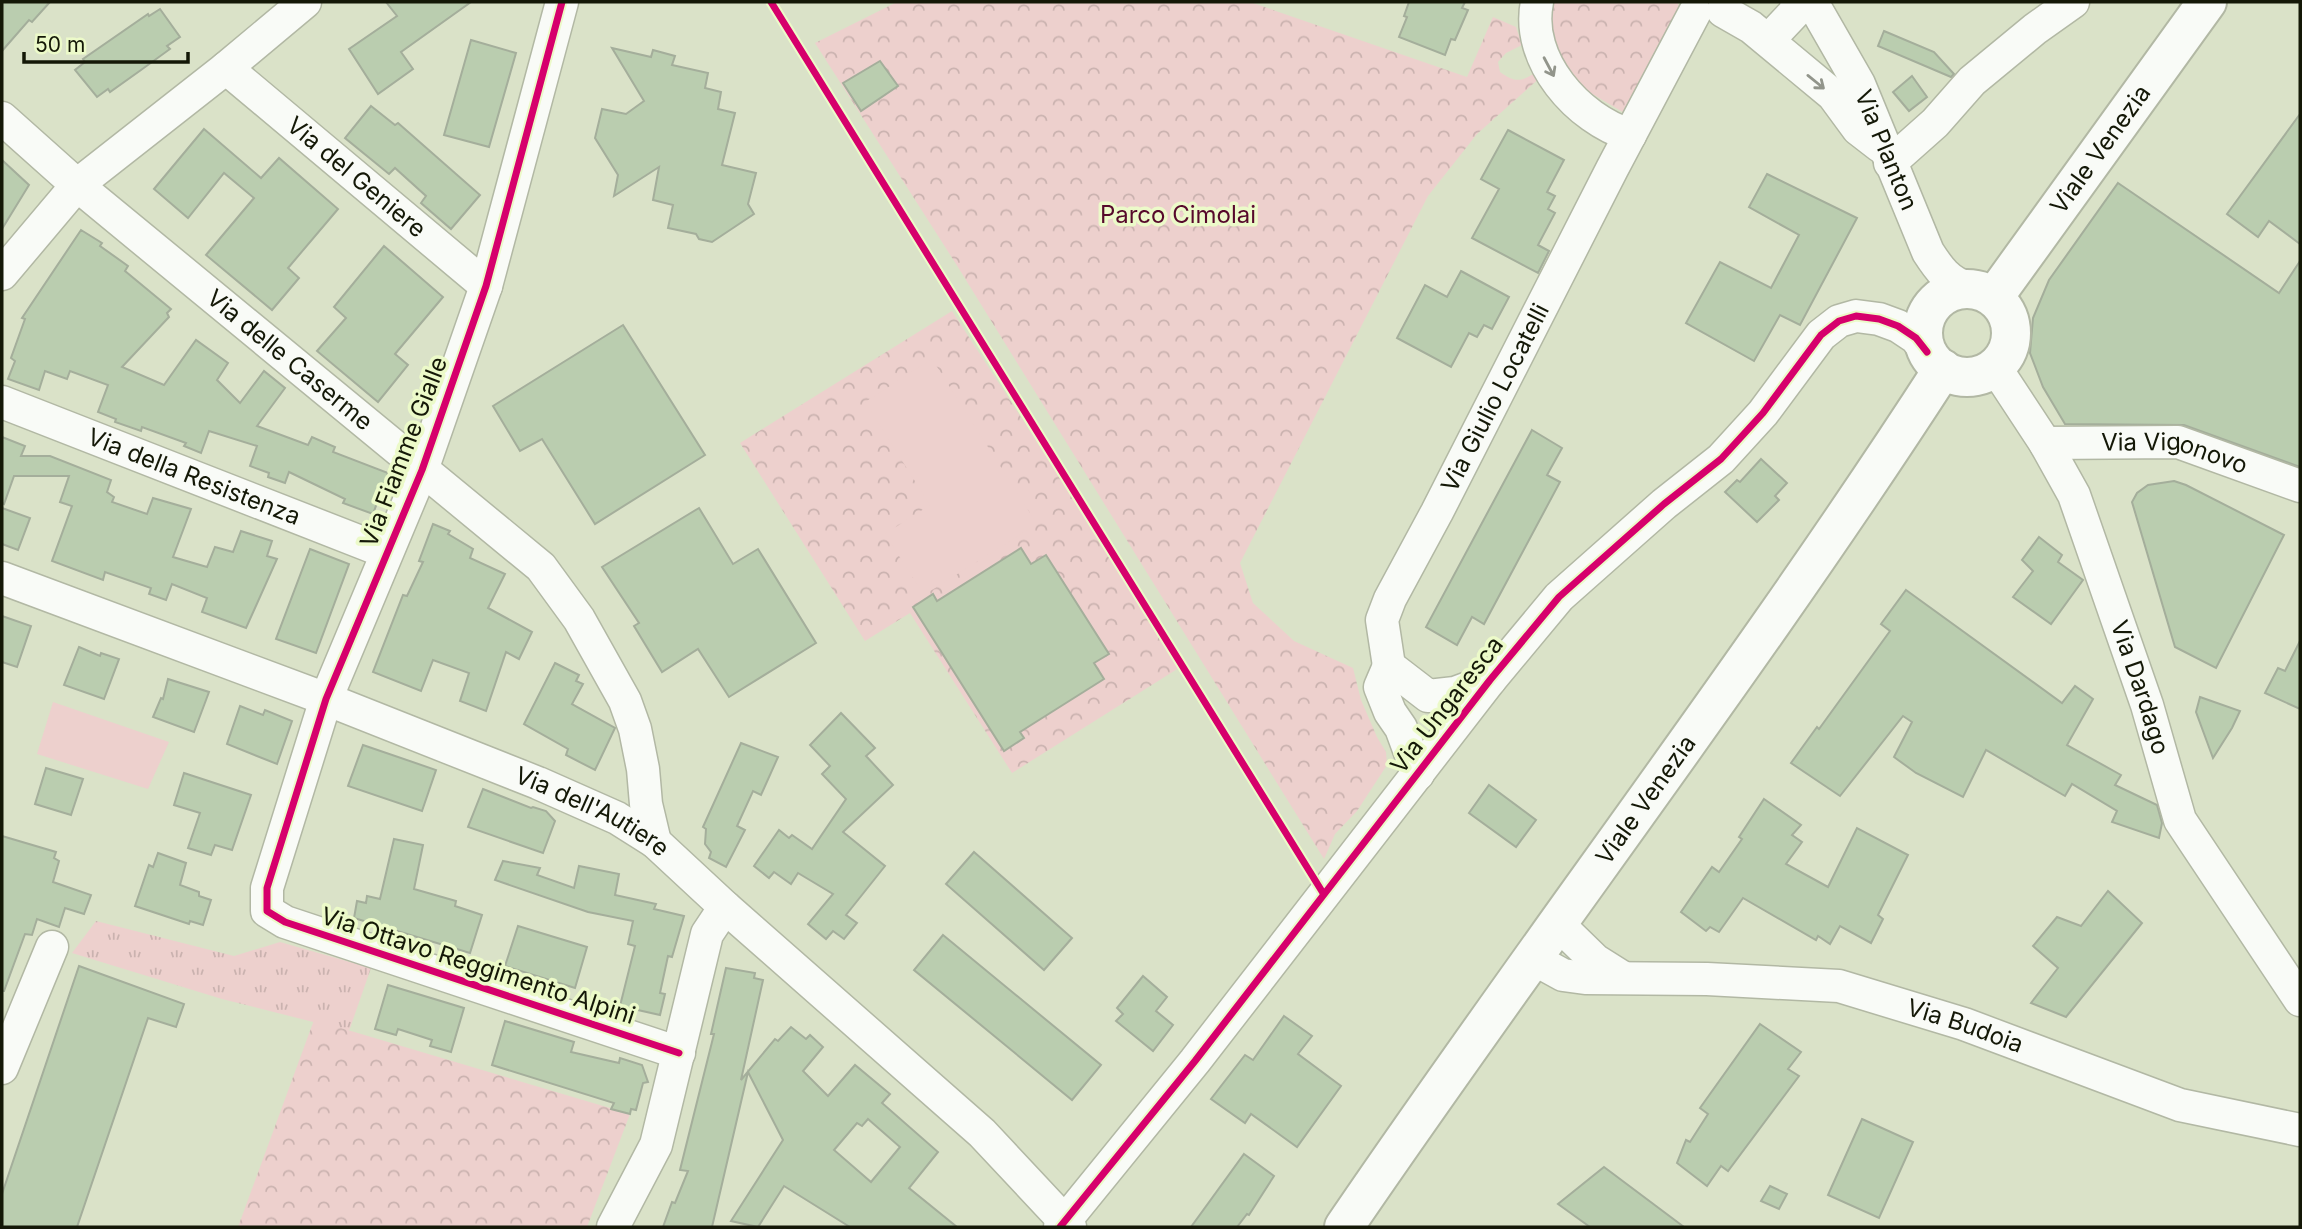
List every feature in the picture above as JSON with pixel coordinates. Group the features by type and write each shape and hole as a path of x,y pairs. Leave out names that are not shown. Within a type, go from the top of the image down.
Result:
{"main road":[{"name":"Viale Venezia","path":"1981,293 2207,2"},
{"path":"1955,290 1981,293 2003,307 2009,319 2009,347 1994,367 1982,374 1956,376 1935,361 1923,340 1926,316 1943,295 1955,290"},
{"name":"Viale Venezia","path":"1343,1227 1862,494 1935,361"}],"street":[{"path":"2,274 77,185 305,2"},
{"name":"Via Fiamme Gialle","path":"267,911 267,888 326,699 422,470 486,286 562,2"},
{"path":"1537,2 1536,28 1544,58 1557,82 1578,104 1613,130 1630,135"},
{"path":"1778,30 1795,12 1797,2"},
{"name":"Via Planton","path":"1812,2 1859,84 1928,252 1942,273 1956,285 1981,293"},
{"path":"1714,5 1751,27 1833,95 1858,129 1889,158 1935,123 1972,81 2035,29 2073,2"},
{"path":"1714,5 1778,30 1804,46 1846,64"},
{"name":"Via Giulio Locatelli","path":"1401,728 1390,712 1380,687 1390,666 1382,620 1390,599 1630,135 1714,5"},
{"name":"Via del Geniere","path":"226,68 486,286"},
{"name":"Via delle Caserme","path":"2,118 77,185 541,567 579,619 625,701 635,729 643,769 646,804 655,842"},
{"name":"Via Ungaresca","path":"1065,1226 1490,680 1559,597 1721,459 1763,413 1821,335 1839,321 1857,316 1879,319 1898,326 1916,338 1935,361"},
{"name":"Via Dardago","path":"1994,367 2045,443 2074,495 2147,705 2180,820 2300,1000"},
{"name":"Via della Resistenza","path":"2,402 386,552"},
{"name":"Via Vigonovo","path":"2045,443 2178,442 2300,486"},
{"name":"Via dell'Autiere","path":"2,578 326,699 538,783 617,818 655,842 982,1133 1065,1226"},
{"path":"1390,666 1428,696 1445,739"},
{"path":"1428,696 1455,693 1490,680"},
{"path":"1401,728 1445,739"},
{"path":"1401,728 1418,774"},
{"path":"612,1227 656,1145 707,934 725,907"},
{"name":"Via Ottavo Reggimento Alpini","path":"267,911 285,922 679,1053"},
{"path":"1557,923 1595,960 1622,977"},
{"path":"2,1068 52,947"},
{"name":"Via Budoia","path":"1532,958 1563,975 1585,978 1622,977 1839,986 1964,1024 2180,1105 2300,1130"}],"green space":[{"name":"Parco Cimolai","path":"897,2 1250,2 1467,77 1493,17 1516,27 1522,45 1506,53 1498,62 1500,72 1516,80 1540,70 1543,75 1477,134 1428,196 1240,563 1253,603 1294,641 1353,668 1361,700 1386,752 1387,765 1357,811 1335,834 1324,859 956,264 815,43"},
{"path":"1553,2 1677,2 1680,8 1631,117 1584,89 1559,59 1552,38 1550,14"},
{"path":"952,311 1182,666 1012,773 910,613 865,641 740,443"},
{"path":"932,359 1037,524 924,595 885,534 930,505 865,402"},
{"path":"53,702 169,742 148,789 37,754"},
{"path":"96,921 234,956 280,942 371,968 349,1031 222,999 72,953"},
{"path":"314,1020 630,1114 587,1227 238,1227"}],"building":[{"path":"2,2 50,2 32,22 29,20 2,51"},
{"path":"386,2 471,2 401,52 413,69 378,94 349,49 397,16"},
{"path":"1409,2 1465,2 1462,8 1468,10 1445,55 1399,37 1407,17 1404,16"},
{"path":"160,9 180,37 167,46 170,49 141,70 110,92 108,89 97,97 75,70 85,62 83,59 148,14 149,16"},
{"path":"1884,31 1934,52 1954,74 1951,77 1878,46"},
{"path":"471,40 516,53 489,147 444,135"},
{"path":"612,48 651,57 653,50 675,56 672,65 708,73 705,88 721,92 718,109 735,113 722,165 756,173 748,204 754,214 712,242 699,239 696,234 668,228 673,205 653,200 659,167 614,196 618,175 595,138 602,109 626,114 644,101"},
{"path":"880,61 898,86 861,111 843,83"},
{"path":"1912,76 1927,97 1909,111 1893,92"},
{"path":"371,106 395,125 398,123 480,195 451,229 421,203 426,196 395,168 389,174 345,138"},
{"path":"2300,114 2300,244 2269,221 2258,237 2227,214"},
{"path":"204,129 261,178 279,158 338,209 288,268 299,278 272,310 206,255 254,198 224,173 188,218 154,189"},
{"path":"1508,130 1564,160 1547,192 1555,196 1548,209 1555,213 1538,245 1549,251 1538,273 1472,238 1499,189 1481,179"},
{"path":"2,160 29,185 2,229"},
{"path":"1767,174 1857,218 1800,325 1780,315 1754,361 1686,323 1720,262 1771,288 1799,235 1749,207"},
{"path":"2118,183 2279,293 2300,261 2300,467 2184,425 2065,424 2043,387 2030,353 2033,318 2049,280"},
{"path":"81,230 102,243 100,246 128,266 125,271 171,309 167,313 169,317 122,367 164,385 196,340 228,363 217,380 240,403 264,371 285,388 257,426 308,445 312,437 335,447 333,452 388,473 373,514 343,503 345,499 289,472 285,483 268,477 269,473 250,466 257,446 209,431 201,453 184,446 186,443 142,427 141,431 115,422 116,419 98,412 108,385 70,371 67,379 45,371 39,390 8,379 15,361 11,358 25,319 22,318"},
{"path":"384,246 443,297 395,354 408,365 378,402 317,351 346,318 334,307"},
{"path":"1461,271 1509,297 1492,329 1484,325 1477,337 1469,333 1451,367 1397,338 1425,285 1447,297"},
{"path":"623,325 705,455 595,524 542,439 520,451 493,406"},
{"path":"1532,430 1562,448 1547,475 1560,482 1484,624 1472,617 1457,645 1426,627"},
{"path":"2,437 25,446 21,456 50,456 111,480 107,492 114,497 112,502 147,514 153,498 191,509 173,557 207,567 215,547 233,552 241,531 272,541 267,556 277,559 246,628 202,612 207,598 172,584 166,600 149,594 151,588 105,572 103,580 52,561 72,506 60,502 69,476 14,476 4,504 2,503"},
{"path":"1761,459 1787,483 1775,496 1779,500 1757,522 1725,492 1737,480 1740,482"},
{"path":"2174,481 2284,535 2216,668 2175,647 2132,502 2137,493 2148,485"},
{"path":"2,508 30,518 18,550 2,544"},
{"path":"699,508 733,564 758,549 816,643 729,697 698,649 662,672 634,626 639,623 602,567"},
{"path":"433,524 450,531 448,534 473,549 470,558 505,574 488,608 532,632 519,659 506,652 486,711 460,701 469,673 433,660 421,691 373,672 403,595 407,596 423,562 419,561"},
{"path":"2039,537 2062,555 2058,562 2083,580 2051,624 2013,597 2033,571 2022,560"},
{"path":"1021,548 1031,564 1046,555 1109,654 1094,663 1104,679 1020,732 1024,738 1004,751 913,607 933,594 937,601"},
{"path":"310,549 349,564 316,653 276,639"},
{"path":"1906,590 2062,703 2075,686 2093,699 2067,745 2121,775 2115,785 2157,805 2162,823 2159,838 2112,822 2117,811 2072,784 2065,796 1986,750 1963,797 1916,773 1894,757 1912,722 1903,716 1840,796 1791,763 1890,631 1881,624"},
{"path":"2,616 31,626 17,667 2,662"},
{"path":"2300,641 2300,709 2265,693 2278,668 2285,671"},
{"path":"79,647 100,656 101,653 119,659 104,699 64,685"},
{"path":"555,663 579,675 576,681 583,684 572,704 615,728 595,770 566,755 568,749 524,724"},
{"path":"168,679 209,692 194,732 153,717 161,698 163,699"},
{"path":"2200,697 2240,711 2213,758 2196,712"},
{"path":"240,706 263,715 265,710 292,721 277,764 227,744"},
{"path":"841,713 875,748 866,756 893,785 843,832 885,866 846,915 857,923 844,939 833,931 826,939 808,924 833,894 798,873 791,884 774,872 769,878 754,866 779,830 789,838 792,835 812,849 846,799 822,774 830,766 810,745"},
{"path":"741,743 778,757 761,795 753,791 737,826 745,830 726,867 709,858 711,852 705,844 706,829 703,827"},
{"path":"363,745 436,770 422,811 348,786"},
{"path":"46,768 83,779 71,815 35,804"},
{"path":"184,773 251,795 232,850 215,845 211,855 188,848 200,813 174,805"},
{"path":"1489,785 1536,820 1516,847 1469,813"},
{"path":"483,789 531,808 546,811 555,821 543,853 468,827"},
{"path":"1764,799 1801,825 1792,835 1802,842 1786,864 1828,887 1857,828 1908,855 1878,915 1883,919 1871,943 1840,926 1830,944 1818,936 1816,940 1743,898 1719,932 1710,927 1706,931 1681,912 1712,867 1719,872 1742,839 1739,837"},
{"path":"2,836 56,852 54,858 59,861 53,882 91,895 84,914 65,908 59,927 37,919 32,935 25,934 4,991 2,991"},
{"path":"394,839 423,845 414,889 456,901 455,906 482,915 470,953 354,918 357,901 366,903 367,896 380,899"},
{"path":"974,852 1072,938 1044,970 946,884"},
{"path":"158,853 186,863 180,885 211,900 203,925 190,921 189,924 135,906 149,865 153,867"},
{"path":"503,861 540,868 537,875 574,888 579,866 619,874 615,895 656,904 654,909 684,916 672,957 668,956 660,993 665,994 660,1015 620,1006 635,946 628,944 633,921 588,912 495,880"},
{"path":"2108,891 2142,923 2066,1017 2031,1003 2058,968 2033,946 2057,917 2081,926"},
{"path":"518,926 587,947 575,988 505,966"},
{"path":"943,935 1101,1065 1072,1100 914,970"},
{"path":"79,966 184,1004 176,1027 148,1018 77,1227 2,1227 2,1194"},
{"path":"726,968 755,973 754,978 763,980 741,1080 775,1039 778,1041 791,1027 806,1039 810,1035 823,1047 803,1071 828,1096 855,1065 890,1094 882,1103 938,1152 909,1188 957,1227 850,1227 784,1186 758,1227 731,1221 783,1140 748,1072 712,1227 663,1227 688,1171 680,1170 714,1034 711,1034","holes":["868,1119 900,1147 871,1182 834,1150 857,1123 862,1126"]},
{"path":"1143,976 1167,997 1156,1011 1173,1025 1153,1051 1116,1021 1123,1014 1117,1008"},
{"path":"388,985 464,1008 451,1052 430,1046 432,1040 398,1029 396,1035 375,1029"},
{"path":"1284,1016 1312,1036 1298,1054 1341,1086 1297,1147 1251,1114 1245,1123 1211,1099 1245,1055 1253,1060"},
{"path":"505,1021 574,1042 571,1052 619,1063 620,1058 642,1065 648,1082 643,1083 636,1110 631,1109 630,1114 611,1109 614,1103 492,1065"},
{"path":"1760,1024 1801,1052 1788,1069 1799,1076 1728,1171 1721,1166 1707,1186 1677,1163 1686,1140 1690,1142 1708,1114 1700,1108"},
{"path":"1862,1119 1913,1142 1879,1218 1828,1195"},
{"path":"1244,1154 1274,1176 1249,1215 1247,1214 1237,1227 1191,1227"},
{"path":"1604,1167 1684,1227 1590,1227 1558,1204"},
{"path":"1770,1186 1787,1194 1779,1209 1761,1201"}],"cycle path":[{"path":"562,2 486,286 422,470 326,699 267,888 267,911 285,922 679,1053"},
{"path":"771,2 1323,893"},
{"path":"1060,1227 1195,1061 1490,680 1559,597 1664,504 1721,459 1763,413 1821,335 1839,321 1856,316 1879,319 1898,326 1916,338 1927,352"}]}
